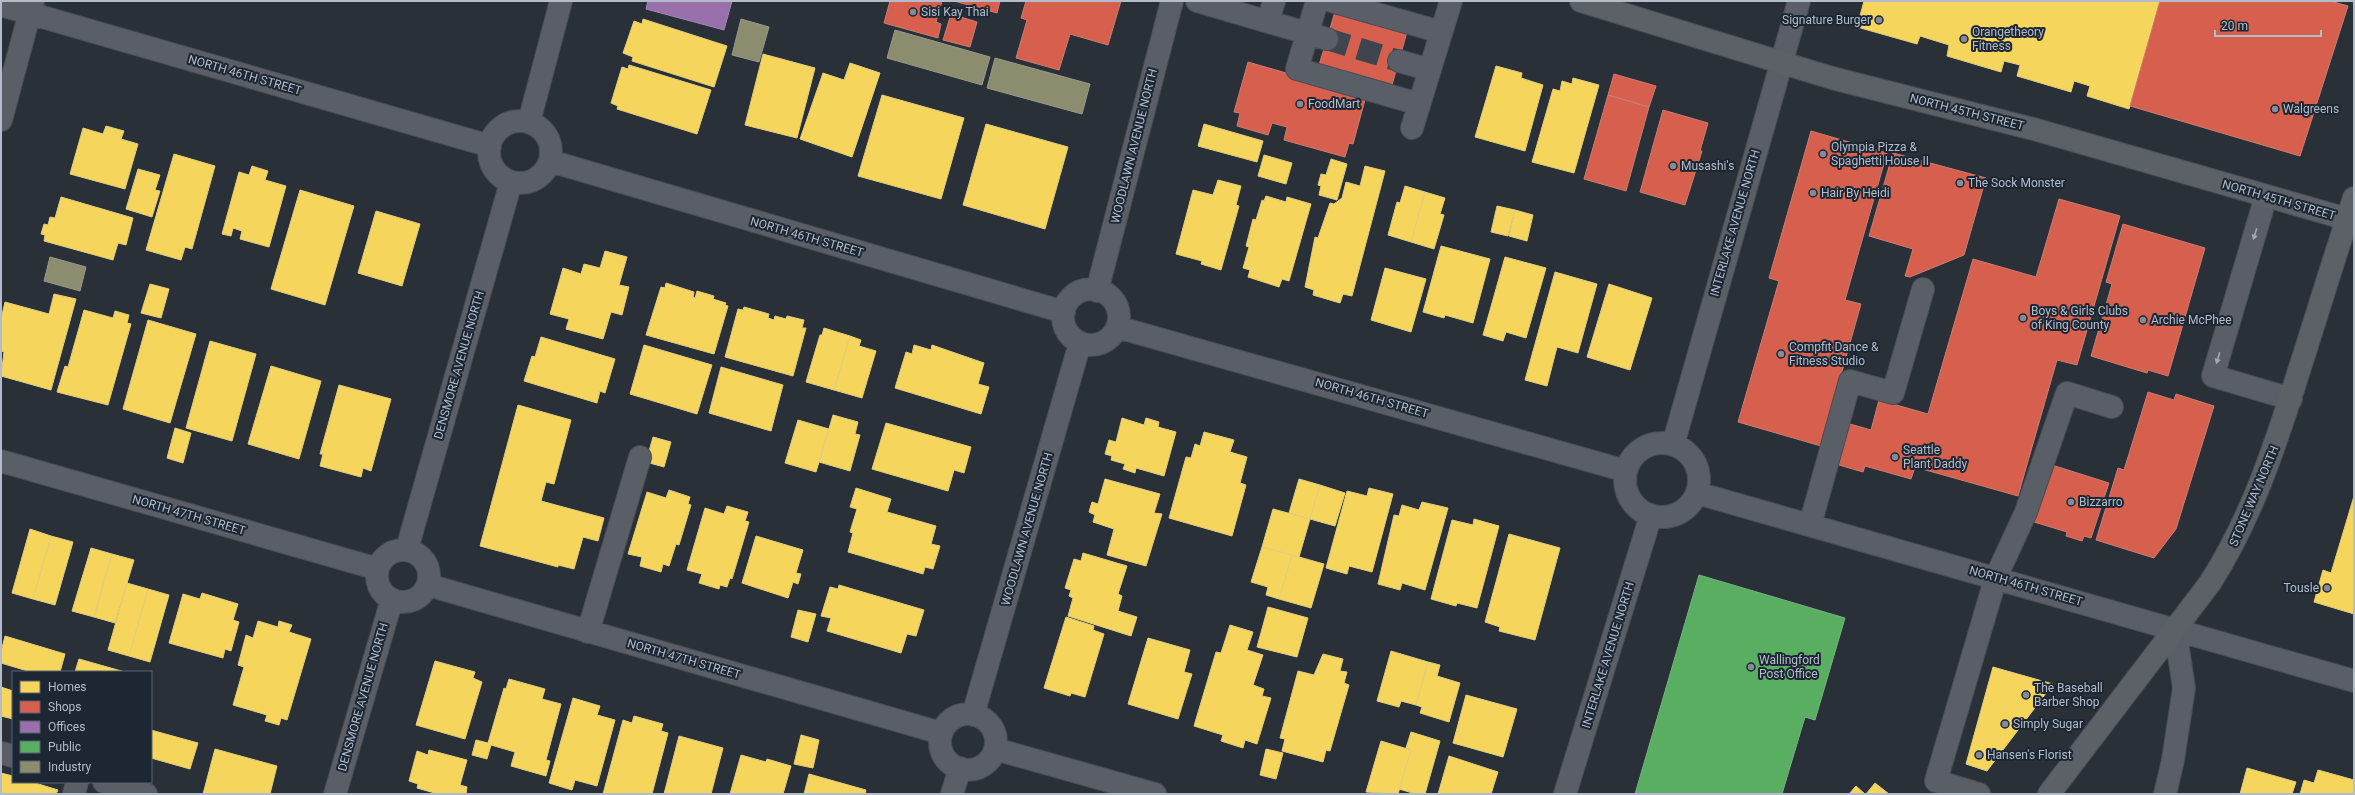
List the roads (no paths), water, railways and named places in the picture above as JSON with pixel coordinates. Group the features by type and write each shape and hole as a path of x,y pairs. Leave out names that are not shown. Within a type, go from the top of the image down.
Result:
{"main road":[{"name":"NORTH 45TH STREET","path":"1582,1 1781,63 2037,130 2350,220"},
{"name":"STONE WAY NORTH","path":"2049,794 2210,583 2232,549 2254,503 2350,220 2354,198"}],"street":[{"path":"529,122 561,1"},
{"name":"WOODLAWN AVENUE NORTH","path":"1097,291 1172,1"},
{"path":"1197,1 1317,36"},
{"path":"1268,22 1274,1"},
{"path":"1317,1 1317,36 1297,69 1419,104"},
{"path":"1331,1 1442,32"},
{"path":"1412,128 1451,1"},
{"name":"INTERLAKE AVENUE NORTH","path":"1673,445 1799,1"},
{"name":"NORTH 46TH STREET","path":"1,5 31,7 490,146"},
{"path":"1,120 31,7"},
{"path":"1399,61 1430,70"},
{"path":"518,121 529,122 546,134 551,144 550,161 543,174 534,180 525,183 511,182 498,174 492,165 490,146 499,129 518,121"},
{"name":"NORTH 46TH STREET","path":"550,161 1064,312"},
{"name":"DENSMORE AVENUE NORTH","path":"406,549 511,182"},
{"path":"2266,196 2213,376 2290,399"},
{"path":"1810,525 1850,381 1893,393 1923,289"},
{"path":"1085,290 1097,291 1110,297 1116,304 1119,312 1117,326 1111,337 1104,342 1095,345 1080,343 1069,335 1064,326 1064,312 1070,299 1077,293 1085,290"},
{"name":"NORTH 46TH STREET","path":"1117,326 1626,471"},
{"name":"WOODLAWN AVENUE NORTH","path":"973,715 1080,343"},
{"path":"1979,794 1936,781 1996,577 2026,512 2067,393 2112,407"},
{"path":"1657,443 1673,445 1682,448 1691,457 1697,468 1699,480 1697,493 1690,504 1680,513 1669,516 1651,515 1637,507 1629,498 1625,487 1626,471 1635,454 1645,447 1657,443"},
{"path":"588,632 640,457"},
{"name":"NORTH 47TH STREET","path":"1,461 378,569"},
{"name":"NORTH 46TH STREET","path":"1697,493 1996,577 2354,681"},
{"name":"INTERLAKE AVENUE NORTH","path":"1566,794 1651,515"},
{"path":"406,549 422,556 427,563 429,571 428,585 421,595 415,600 406,602 392,599 382,592 378,584 378,569 383,558 390,553 406,549"},
{"name":"NORTH 47TH STREET","path":"428,585 941,733"},
{"name":"DENSMORE AVENUE NORTH","path":"335,794 392,599"},
{"path":"2165,794 2173,760 2184,688 2175,629"},
{"path":"962,715 973,715 979,716 992,728 995,736 994,749 989,761 973,770 960,768 947,760 942,752 941,733 953,718 962,715"},
{"path":"994,749 1155,794"},
{"path":"1,753 12,756"},
{"path":"952,794 960,768"},
{"path":"74,794 78,783"},
{"path":"108,783 146,794"}],"tunnel":[{"path":"1327,39 1399,61"}],"place":[{"name":"Sisi Kay Thai","path":"913,12"},
{"name":"Signature Burger","path":"1879,20"},
{"name":"Orangetheory Fitness","path":"1964,39"},
{"name":"FoodMart","path":"1300,104"},
{"name":"Walgreens","path":"2275,109"},
{"name":"Olympia Pizza & Spaghetti House II","path":"1823,154"},
{"name":"Musashi's","path":"1673,166"},
{"name":"The Sock Monster","path":"1960,183"},
{"name":"Hair By Heidi","path":"1813,193"},
{"name":"Boys & Girls Clubs of King County","path":"2023,318"},
{"name":"Archie McPhee","path":"2143,320"},
{"name":"Compfit Dance & Fitness Studio","path":"1781,354"},
{"name":"Seattle Plant Daddy","path":"1895,457"},
{"name":"Bizzarro","path":"2071,502"},
{"name":"Tousle","path":"2327,588"},
{"name":"Wallingford Post Office","path":"1751,667"},
{"name":"The Baseball Barber Shop","path":"2026,695"},
{"name":"Simply Sugar","path":"2005,724"},
{"name":"Hansen's Florist","path":"1979,755"}]}
